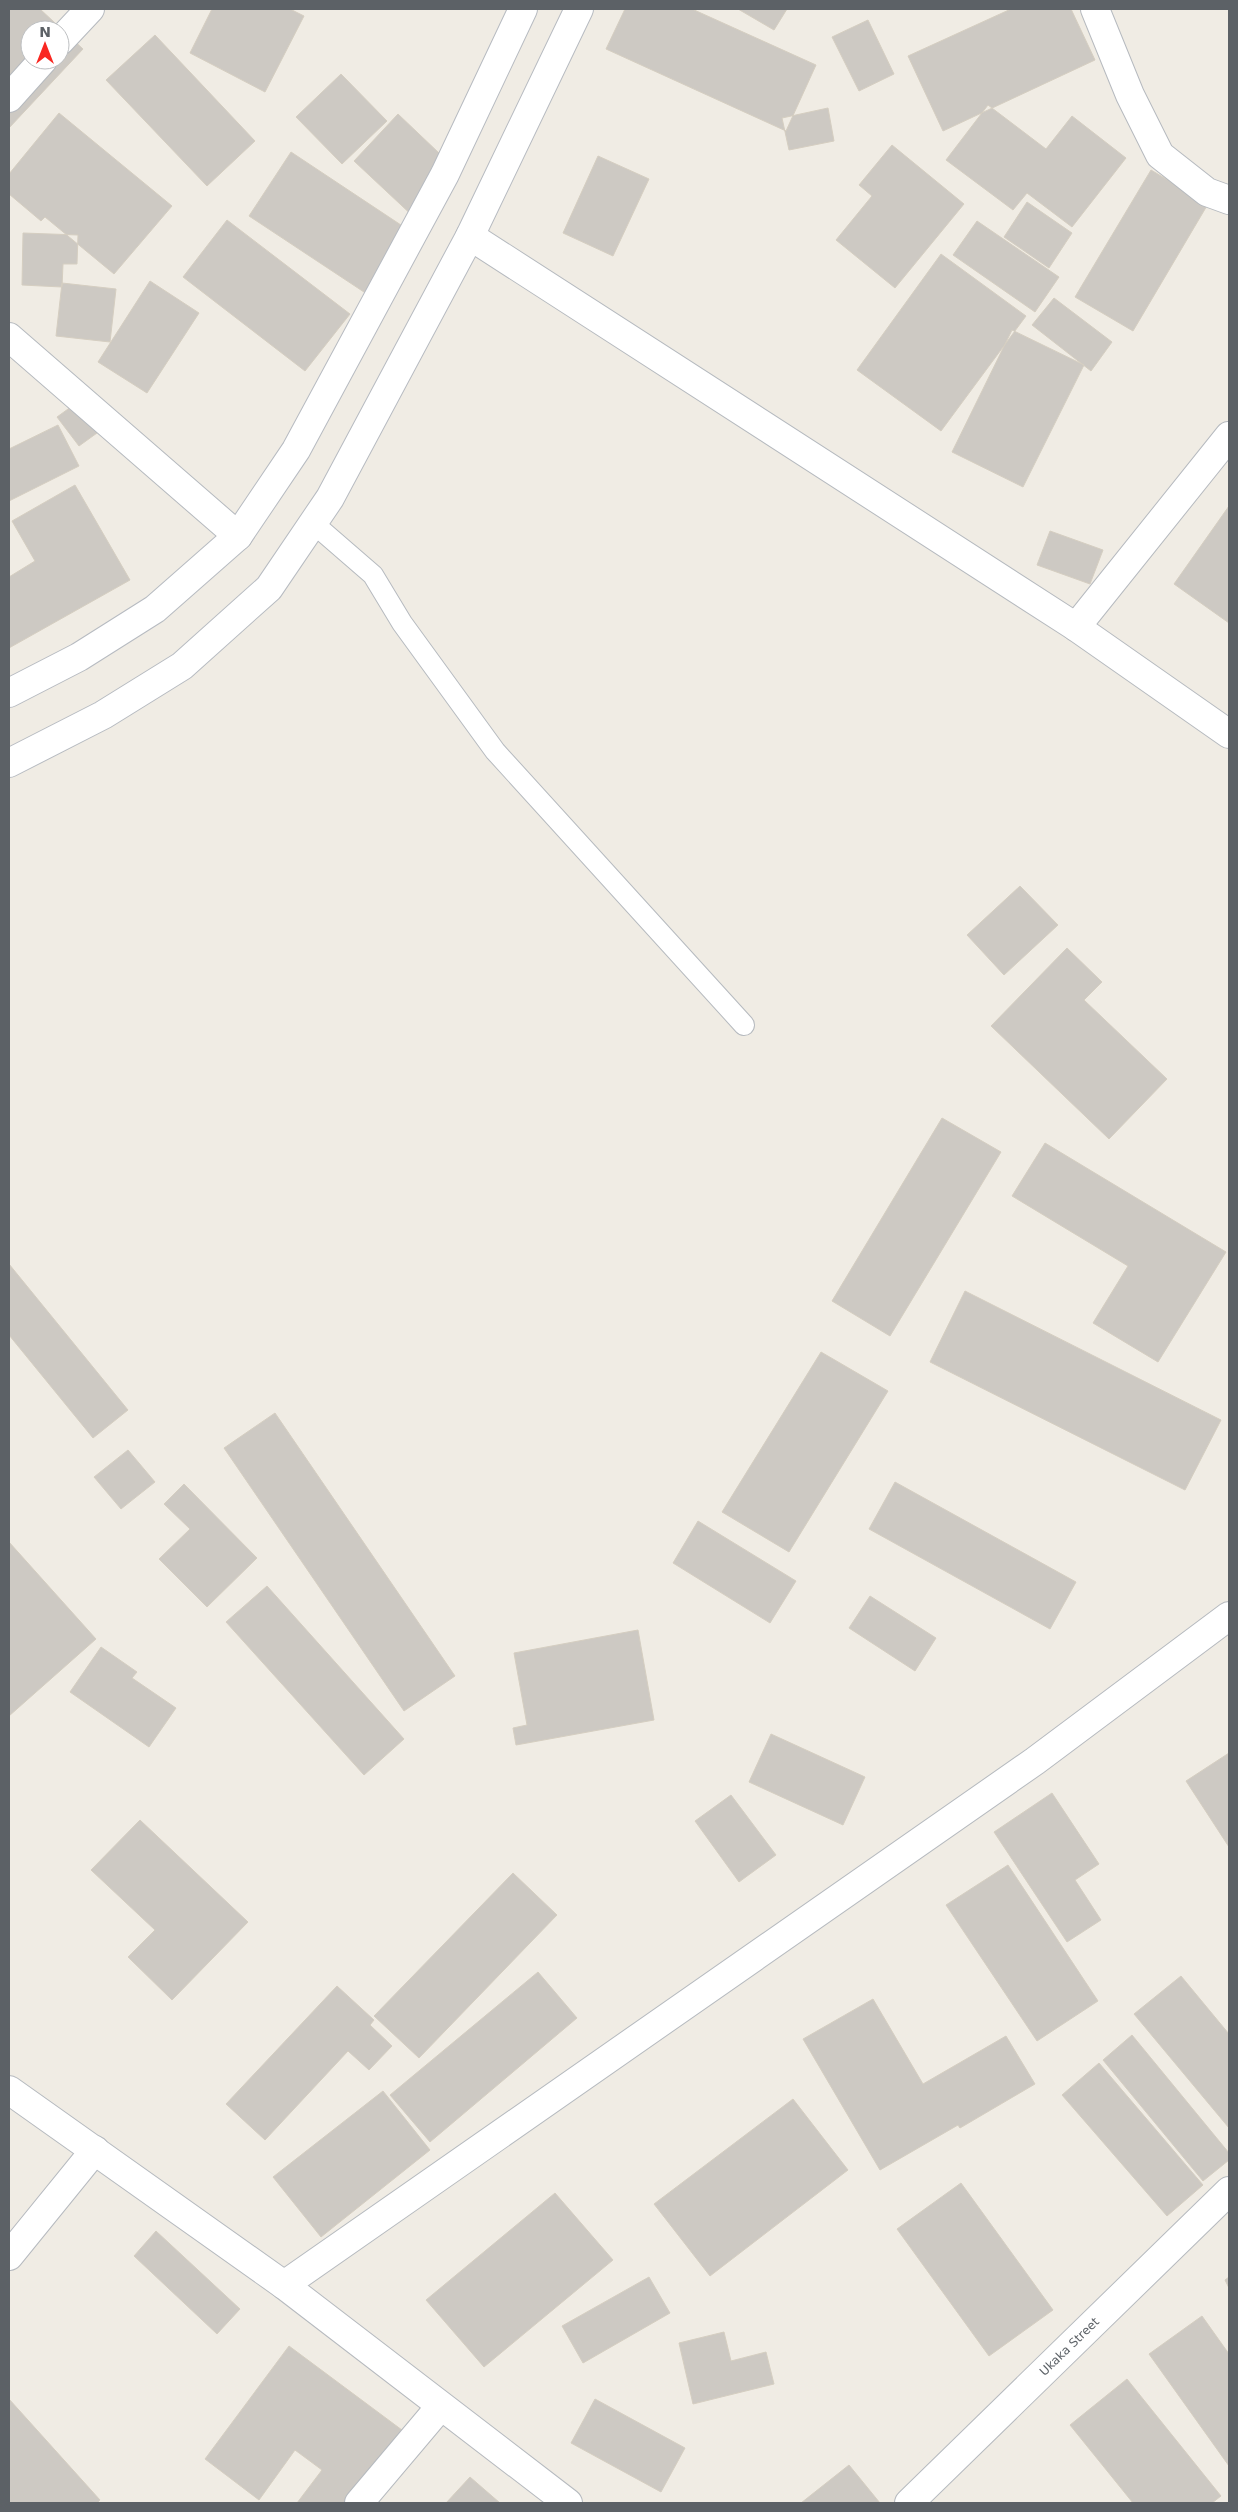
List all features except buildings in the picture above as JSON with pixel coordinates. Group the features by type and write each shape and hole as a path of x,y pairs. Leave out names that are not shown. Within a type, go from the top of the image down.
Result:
{"street":[{"path":"70,31 90,9"},
{"path":"9,693 79,657 155,609 238,536 296,450 445,174 523,9"},
{"path":"9,763 103,715 182,666 269,588 330,498 470,236 579,9"},
{"path":"1095,9 1130,95 1160,155 1207,192 1229,200"},
{"path":"9,98 34,70"},
{"path":"470,236 1076,627 1229,734"},
{"path":"9,337 238,536"},
{"path":"1076,627 1229,436"},
{"path":"284,2285 1035,1761 1229,1616"},
{"path":"9,2090 284,2285 440,2407 568,2503"},
{"path":"9,2256 95,2150"},
{"name":"Ukaka Street","path":"909,2503 1229,2191"},
{"path":"359,2503 440,2407"}],"lane":[{"path":"314,523 374,575 402,622 495,751 744,1025"}]}
